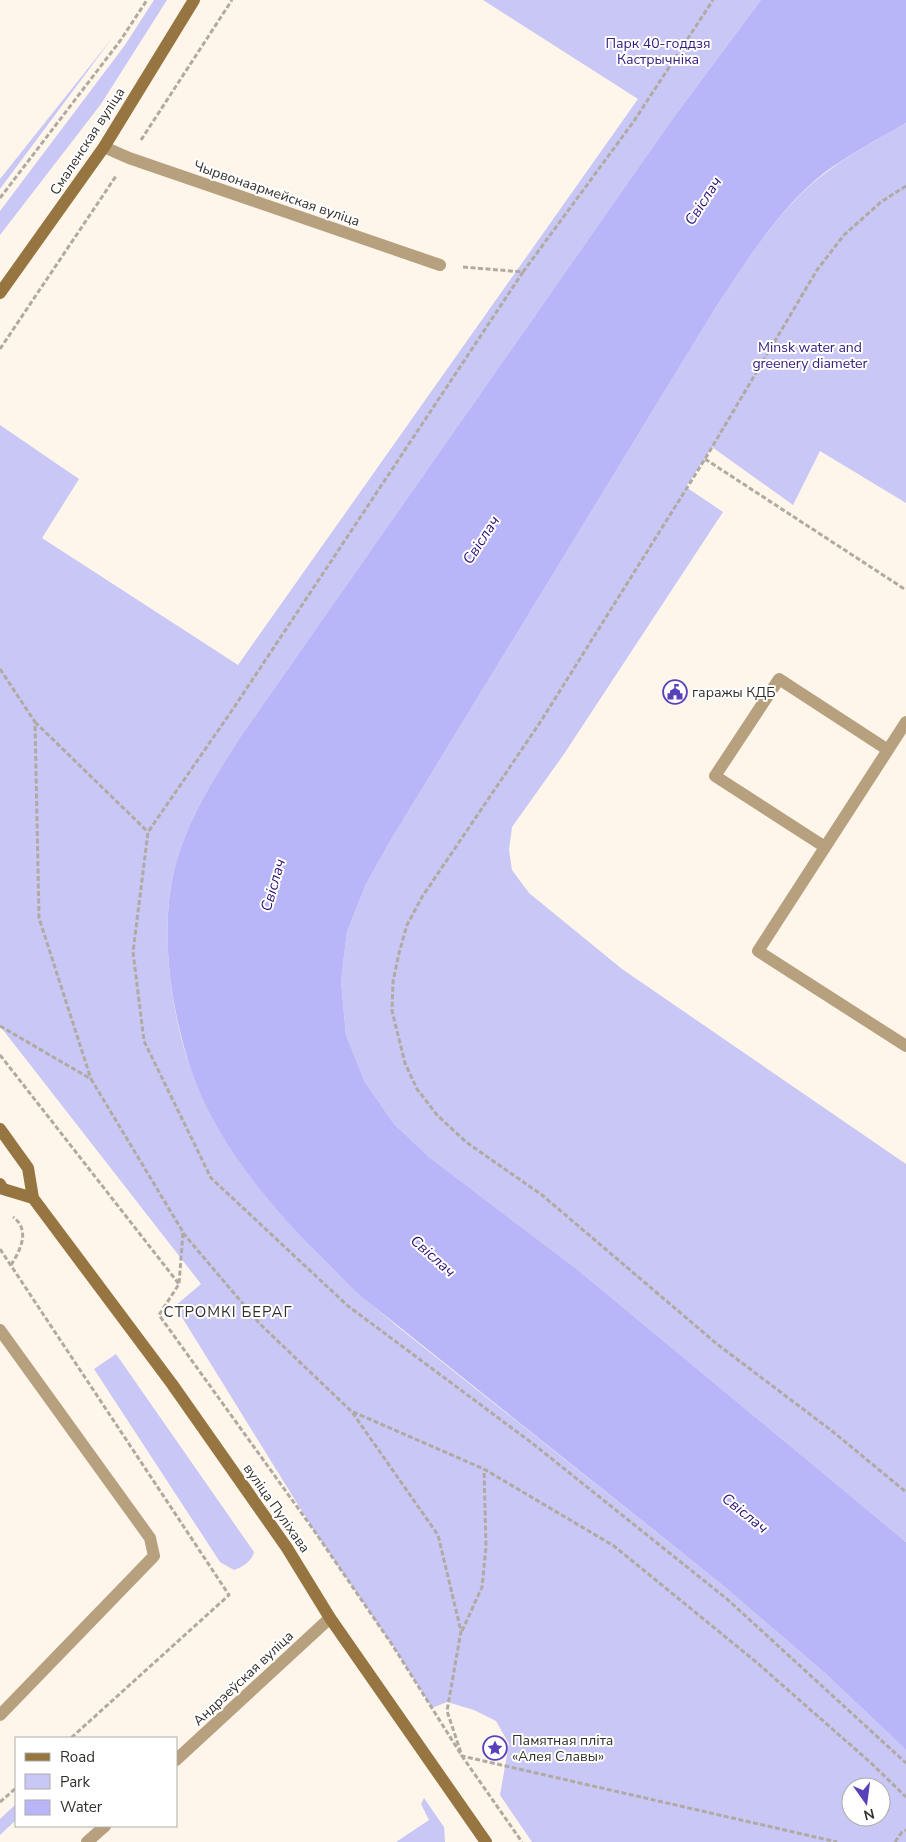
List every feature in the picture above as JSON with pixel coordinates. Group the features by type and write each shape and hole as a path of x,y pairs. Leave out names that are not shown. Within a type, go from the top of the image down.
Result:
{"street":[{"name":"Смаленская вуліца","path":"0,293 104,147 194,0"},
{"name":"Чырвонаармейская вуліца","path":"104,147 129,158 440,265"},
{"path":"825,848 715,776 779,678 888,750"},
{"path":"906,722 758,951 906,1046"},
{"name":"вуліца Пуліхава","path":"0,1129 28,1168 33,1198 172,1384 287,1548 330,1618 486,1842"},
{"path":"1,1188 33,1198"},
{"path":"0,1330 150,1538 154,1556 0,1715"},
{"name":"Андрэеўская вуліца","path":"178,1758 330,1618"},
{"path":"87,1842 104,1827"}],"path":[{"path":"0,198 120,42 147,0"},
{"path":"713,0 634,121 523,272 246,690 148,832 133,952 144,1041 211,1178 348,1306 532,1443 727,1599 906,1763"},
{"path":"906,186 882,202 844,235 816,270 705,459 541,721 422,897 407,925 399,953 393,982 392,1011 405,1062 417,1089 437,1115 466,1142 542,1195 718,1344 832,1431 906,1492"},
{"path":"440,265 523,272"},
{"path":"705,459 906,590"},
{"path":"0,669 35,722 148,832"},
{"path":"35,722 39,918 91,1079 183,1232 260,1324 352,1412 438,1535 461,1631"},
{"path":"0,1026 91,1079"},
{"path":"0,1055 179,1284"},
{"path":"7,1212 17,1220 23,1233 21,1249 11,1265"},
{"path":"183,1232 179,1284 159,1315 313,1529 388,1638 462,1756 522,1842"},
{"path":"0,1249 229,1595 72,1737"},
{"path":"352,1412 484,1469 614,1546 754,1661 871,1762 906,1797"},
{"path":"462,1756 448,1710 461,1631 482,1586 486,1547 484,1469"},
{"path":"462,1756 837,1842"},
{"path":"0,1802 15,1789"},
{"path":"895,1842 902,1832 906,1830"}],"green space":[{"path":"154,0 167,0 101,104 0,235 0,211 125,45"},
{"name":"Парк 40-годдзя Кастрычніка","path":"483,0 761,0 671,121 241,736 212,782 195,813 176,863 169,905 170,976 181,1037 200,1089 241,1161 298,1233 348,1284 402,1330 720,1583 826,1674 906,1750 906,1842 532,1842 500,1795 509,1744 496,1721 474,1710 447,1702 432,1708 393,1646 313,1529 175,1306 201,1284 0,1026 0,425 79,479 42,538 238,665 638,99"},
{"path":"113,37 0,189 0,179"},
{"name":"Minsk water and greenery diameter","path":"906,123 906,503 820,451 793,505 712,447 686,487 723,512 564,754 512,827 509,850 512,870 529,893 622,969 906,1164 906,1542 578,1270 429,1157 394,1124 365,1082 346,1035 341,981 347,932 366,884 392,838 739,272 778,219 808,187 844,160"},
{"path":"116,1354 254,1552 249,1561 244,1565 234,1570 220,1562 94,1369"},
{"path":"424,1798 444,1827 445,1842 396,1842 429,1820 421,1804"},
{"path":"15,1805 15,1821 0,1835 0,1819"}],"water":[{"name":"Свіслач","path":"761,0 906,0 906,123 844,159 808,187 778,218 739,272 392,838 366,884 347,932 341,981 346,1035 365,1082 394,1124 429,1157 578,1270 906,1542 906,1750 826,1674 720,1583 362,1297 312,1248 264,1194 242,1165 222,1135 205,1104 192,1072 181,1036 170,976 169,905 176,863 195,813 222,766 241,736 671,121"}],"place":[{"name":"гаражы КДБ","path":"675,692"},
{"name":"Памятная пліта «Алея Славы»","path":"495,1748"}],"district":[{"name":"СТРОМКІ БЕРАГ","path":"228,1312"}]}
